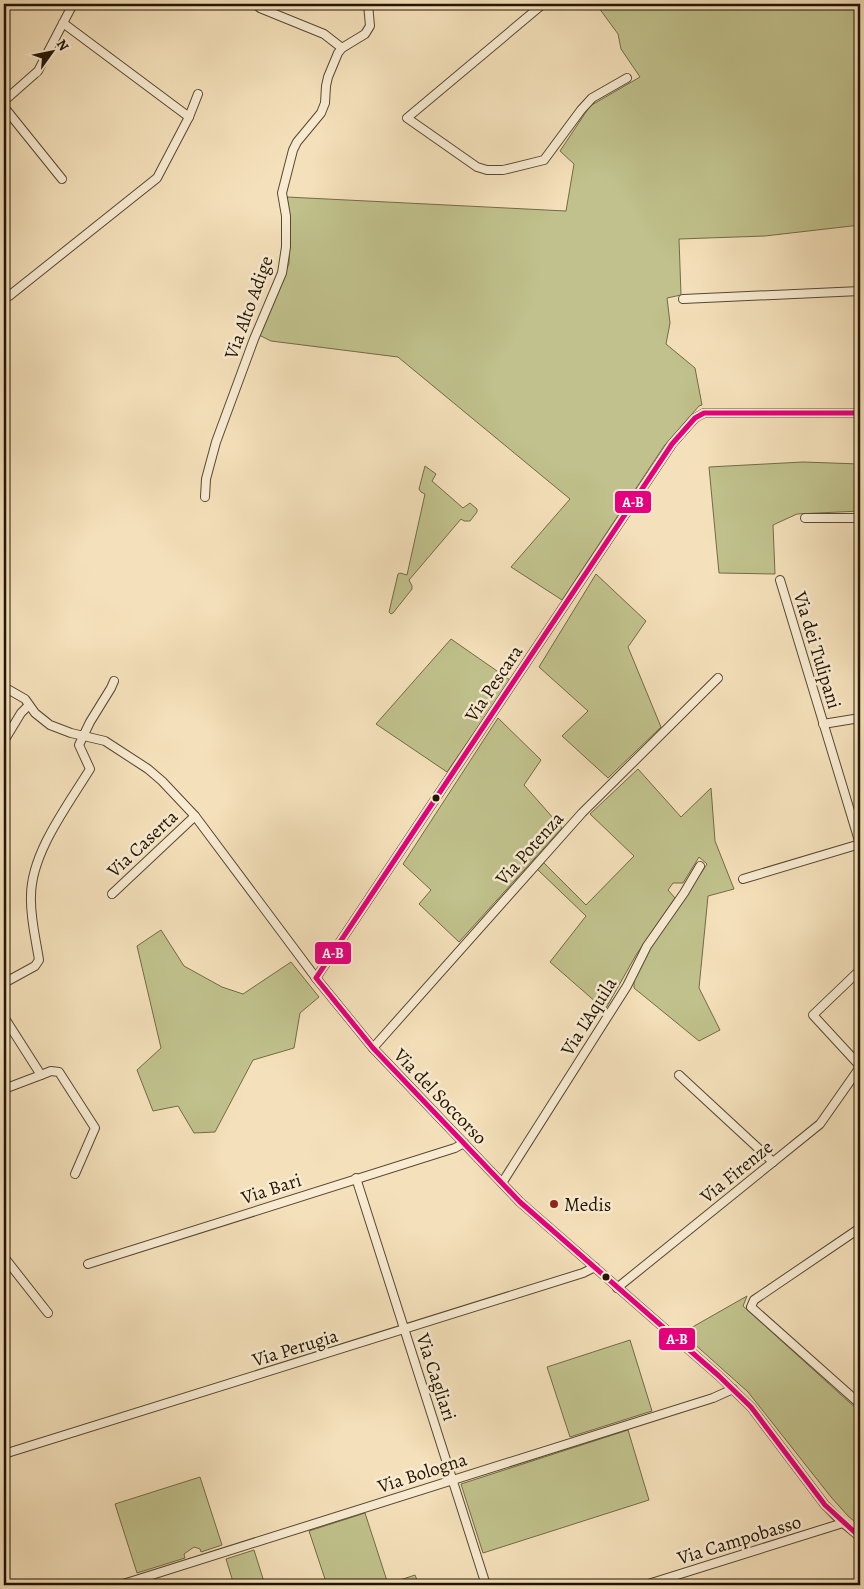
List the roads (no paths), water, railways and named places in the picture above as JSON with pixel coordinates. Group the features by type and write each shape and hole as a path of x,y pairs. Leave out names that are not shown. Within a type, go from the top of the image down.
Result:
{"street":[{"path":"4,100 38,71 73,4"},
{"path":"255,4 260,8 324,34 342,48 365,34 370,26 368,4"},
{"path":"543,4 407,118 477,167 487,170 503,170 544,160 592,98 628,78"},
{"path":"63,23 189,117"},
{"name":"Via Alto Adige","path":"205,497 206,479 216,442 254,339 285,263 286,216 282,192 293,150 297,142 321,113 325,103 328,77 342,48"},
{"path":"4,290 9,296 157,178 189,117 198,94"},
{"path":"4,107 62,180"},
{"path":"683,299 860,291"},
{"name":"Via Pescara","path":"316,978 672,444 694,418 704,413 860,413"},
{"path":"805,518 860,518"},
{"name":"Via dei Tulipani","path":"780,580 860,844"},
{"name":"Via Potenza","path":"373,1048 582,813 718,678"},
{"path":"4,983 35,966 39,960 31,895 35,869 43,847 90,769 79,745 114,680"},
{"name":"Via del Soccorso","path":"4,687 29,704 35,714 50,725 71,733 105,741 148,769 184,803 316,978 373,1048 502,1183 617,1288 733,1389 757,1414 826,1505 860,1537"},
{"path":"4,741 21,713 29,704"},
{"path":"824,724 860,718"},
{"name":"Via Caserta","path":"112,894 195,816"},
{"path":"743,879 860,844"},
{"name":"Via L'Aquila","path":"502,1183 627,986 648,946 700,866"},
{"path":"860,970 813,1015 860,1066"},
{"path":"4,1018 41,1075"},
{"name":"Via Firenze","path":"617,1288 820,1124 860,1066"},
{"path":"4,1089 51,1070 59,1072 95,1128 76,1174"},
{"path":"680,1076 773,1162"},
{"name":"Via Bari","path":"88,1264 455,1148 464,1142"},
{"name":"Via Cagliari","path":"356,1178 486,1585"},
{"path":"859,1230 754,1300 751,1307 860,1404"},
{"path":"4,1257 48,1313"},
{"name":"Via Perugia","path":"4,1454 583,1273 594,1267"},
{"name":"Via Bologna","path":"120,1585 704,1401 733,1389"},
{"name":"Via Campobasso","path":"645,1585 843,1523"}],"place":[{"name":"Medis","path":"554,1204"}]}
